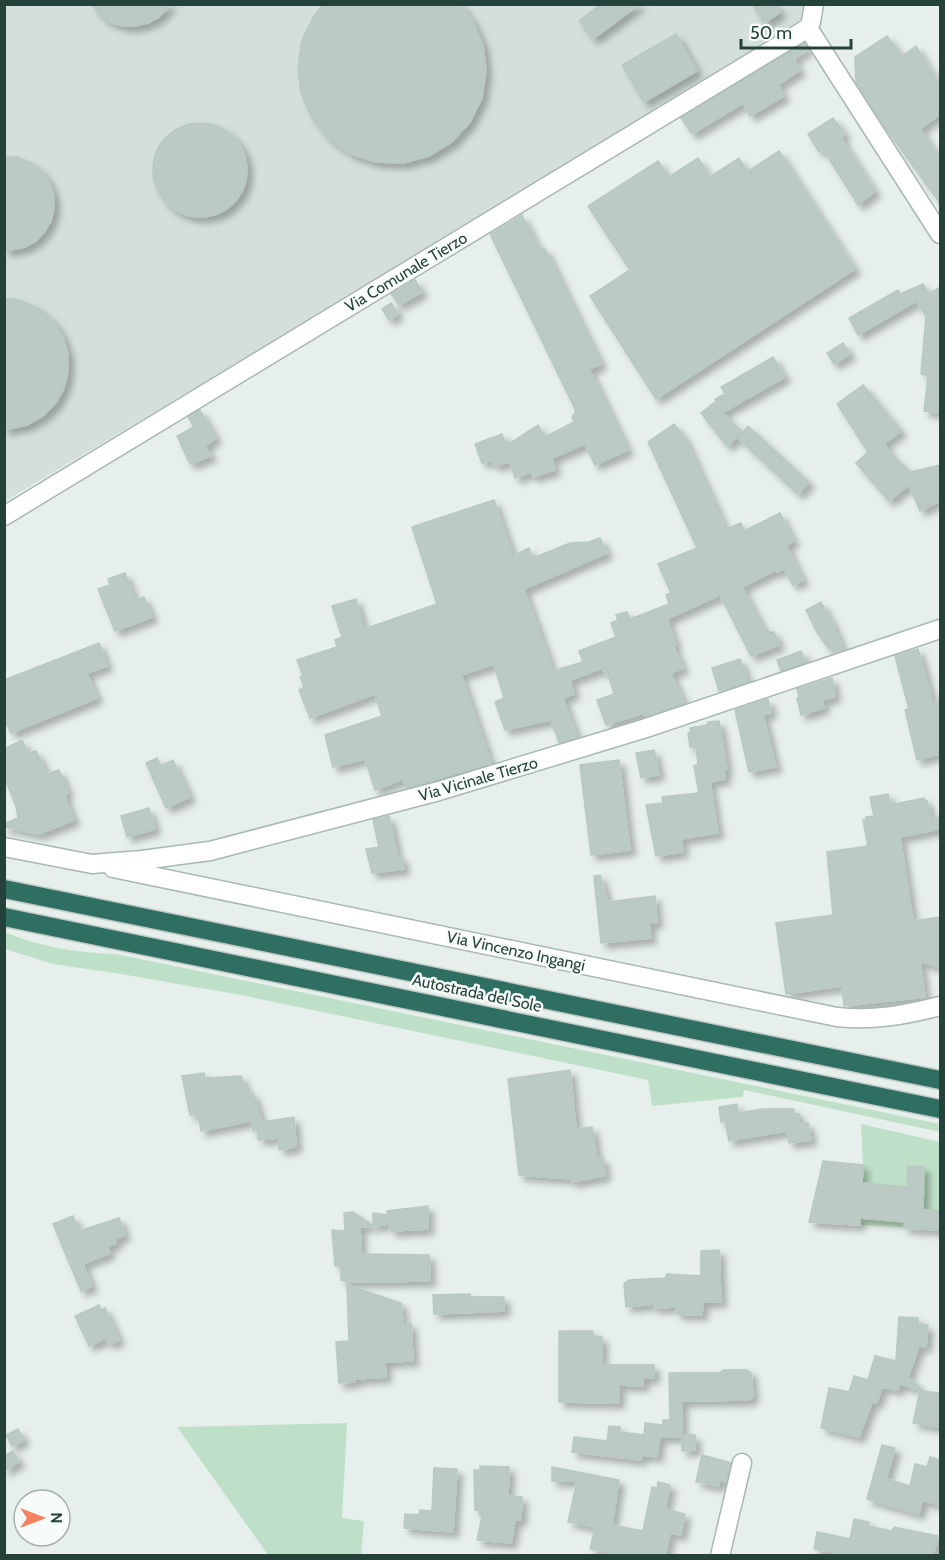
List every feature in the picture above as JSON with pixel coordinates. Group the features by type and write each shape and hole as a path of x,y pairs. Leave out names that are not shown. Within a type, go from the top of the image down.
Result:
{"highway":[{"name":"Autostrada del Sole","path":"4,889 940,1080"},
{"name":"Autostrada del Sole","path":"4,917 940,1109"}],"street":[{"path":"813,4 808,28 940,234"},
{"name":"Via Comunale Tierzo","path":"4,516 808,28"},
{"name":"Via Vicinale Tierzo","path":"4,847 92,864 152,859 210,850 439,791 643,729 940,630"},
{"name":"Via Vincenzo Ingangi","path":"92,864 837,1017 877,1019 896,1017 940,1006"},
{"path":"720,1556 742,1463"}],"shaded area":[{"path":"4,5 808,5 801,28 5,501"}],"green space":[{"path":"5,932 32,942 59,948 116,954 940,1124 940,1132 744,1090 743,1097 652,1106 648,1080 241,995 53,964 5,949"},
{"path":"861,1124 940,1142 940,1229 860,1225 863,1165"},
{"path":"347,1423 342,1518 364,1521 361,1555 268,1555 177,1427"}],"building":[{"path":"91,4 171,4 159,17 148,23 123,26 110,22"},
{"path":"324,4 460,4 472,20 483,45 486,71 482,98 470,122 452,142 429,156 403,163 376,162 351,154 329,139 312,118 301,93 298,67 302,40 314,16"},
{"path":"601,4 640,4 593,39 579,21"},
{"path":"752,4 775,4 780,12 765,23"},
{"path":"676,34 697,71 644,102 622,65"},
{"path":"887,36 902,56 916,46 940,86 940,114 920,129 940,158 940,203 884,126 856,82 855,57"},
{"path":"804,43 808,48 793,59 800,70 778,85 784,96 750,116 743,103 692,134 681,118"},
{"path":"833,118 845,134 841,138 875,191 858,205 823,149 819,152 808,134"},
{"path":"200,123 218,127 233,137 243,152 247,170 243,188 233,203 218,213 200,217 182,213 167,203 157,188 153,170 157,152 167,137 182,127"},
{"path":"779,151 855,269 656,399 590,296 630,270 588,206 658,161 669,177 698,158 710,177 739,158 747,172"},
{"path":"4,157 17,157 33,164 43,173 54,196 51,221 45,231 36,241 25,247 11,250 4,250"},
{"path":"522,215 539,249 545,249 601,364 589,369 628,450 595,465 585,444 552,458 555,470 533,477 532,472 515,478 510,462 494,466 492,460 482,463 475,444 502,434 506,446 538,425 545,437 574,422 572,417 576,411 491,236"},
{"path":"415,280 422,292 399,305 391,294"},
{"path":"923,284 929,294 940,287 938,413 924,411 928,376 921,374 926,316 916,301 858,335 849,318 898,290 900,294"},
{"path":"4,299 16,299 38,308 53,321 63,337 68,354 68,372 64,388 56,403 43,416 27,425 4,430"},
{"path":"391,303 398,314 389,320 382,309"},
{"path":"843,343 850,354 834,364 827,353"},
{"path":"773,357 785,377 722,413 743,432 727,446 701,413 716,401 715,399 725,394 721,387"},
{"path":"863,385 901,431 884,444 892,455 910,472 940,465 940,501 920,511 909,485 889,501 856,463 868,452 837,404"},
{"path":"200,410 216,438 205,446 211,456 190,464 177,436 194,427 188,417"},
{"path":"674,424 684,437 726,529 741,523 744,531 780,513 794,541 786,545 803,580 793,585 784,569 777,572 776,570 742,587 764,630 767,628 769,632 774,632 779,645 751,656 720,595 667,619 676,645 673,645 683,668 671,673 684,703 645,717 644,713 606,725 597,700 614,694 608,673 604,674 603,668 570,680 574,694 563,698 577,737 559,743 551,720 505,730 495,702 504,698 494,664 461,675 491,763 406,788 403,779 375,790 365,759 333,767 325,735 382,716 375,694 310,718 299,690 304,687 297,660 337,647 335,640 342,637 332,606 356,599 364,629 437,604 412,527 494,500 513,556 529,548 533,558 570,543 589,542 600,538 607,553 524,589 553,671 583,662 579,651 616,637 611,623 618,620 616,615 627,612 630,619 669,604 666,595 671,593 658,564 697,548 648,442"},
{"path":"748,426 809,482 798,494 738,438"},
{"path":"125,573 135,600 144,597 152,617 115,631 98,589 110,585 108,579"},
{"path":"821,602 843,650 835,652 829,649 806,610"},
{"path":"99,643 107,666 87,673 97,698 11,733 4,718 4,680"},
{"path":"918,649 933,703 940,701 940,754 917,760 905,710 909,709 895,656"},
{"path":"801,651 806,662 781,671 777,660"},
{"path":"740,659 748,682 719,691 712,668"},
{"path":"832,678 835,697 822,700 824,708 801,715 797,689"},
{"path":"768,699 771,713 763,715 776,767 749,772 735,710"},
{"path":"719,721 727,769 724,770 725,779 710,782 718,833 681,839 683,852 656,856 646,805 663,803 662,797 699,793 694,766 698,764 696,748 690,747 688,733 691,732 690,728"},
{"path":"22,740 28,753 36,751 47,774 59,770 68,793 64,794 74,820 39,834 4,827 4,824 18,818 16,806 4,776 4,749"},
{"path":"654,750 659,775 641,778 636,753"},
{"path":"157,758 161,766 173,760 190,797 166,808 146,763"},
{"path":"619,760 630,850 591,855 580,765"},
{"path":"888,794 890,805 924,798 927,801 931,818 940,817 940,829 900,837 913,921 940,917 940,968 920,961 925,997 844,1006 842,986 786,994 776,923 833,915 827,852 868,846 863,820 874,816 870,797"},
{"path":"149,808 155,829 127,837 121,816"},
{"path":"389,816 398,858 402,857 404,869 372,873 366,849 379,847 373,820"},
{"path":"600,875 608,902 655,896 657,923 649,923 651,938 601,943 594,876"},
{"path":"570,1070 576,1129 592,1127 597,1159 603,1158 605,1176 572,1182 571,1179 519,1175 508,1079"},
{"path":"204,1073 205,1078 241,1076 248,1094 253,1093 262,1122 294,1117 296,1147 279,1150 279,1138 258,1140 258,1130 253,1131 251,1121 201,1131 198,1113 190,1115 182,1076"},
{"path":"737,1104 738,1113 762,1109 794,1109 794,1113 799,1114 799,1123 808,1123 811,1140 789,1143 787,1131 729,1141 725,1121 721,1122 719,1107"},
{"path":"823,1161 863,1165 862,1183 908,1187 908,1166 924,1167 923,1210 940,1211 940,1230 904,1228 905,1222 860,1218 860,1225 809,1222"},
{"path":"428,1206 428,1229 391,1231 389,1224 373,1226 373,1213 388,1215 387,1211"},
{"path":"353,1212 373,1226 360,1227 361,1254 429,1255 430,1281 347,1282 341,1280 341,1266 335,1266 332,1230 345,1231 344,1213"},
{"path":"73,1216 79,1231 119,1218 125,1235 115,1239 116,1243 107,1247 110,1253 83,1264 92,1286 81,1291 53,1224"},
{"path":"719,1250 721,1302 703,1302 702,1315 677,1314 676,1307 654,1308 654,1304 626,1307 624,1284 629,1280 665,1278 667,1274 701,1276 701,1251"},
{"path":"347,1285 401,1303 403,1324 411,1323 413,1361 385,1362 386,1377 355,1379 355,1382 339,1383 336,1342 349,1341"},
{"path":"470,1294 470,1297 504,1297 504,1311 434,1314 433,1295"},
{"path":"99,1305 101,1310 105,1308 119,1340 109,1344 106,1338 89,1346 75,1316"},
{"path":"899,1317 918,1318 918,1325 928,1325 926,1347 919,1346 908,1377 924,1391 900,1384 898,1390 882,1387 877,1403 872,1402 859,1437 821,1428 829,1388 849,1392 854,1376 868,1380 875,1356 896,1361"},
{"path":"559,1331 593,1331 593,1337 602,1337 602,1365 654,1365 654,1378 643,1378 643,1386 619,1385 619,1403 559,1402"},
{"path":"723,1370 747,1370 751,1373 753,1397 748,1400 682,1401 682,1435 695,1435 695,1450 682,1451 682,1437 660,1437 657,1457 642,1455 641,1460 572,1452 574,1437 607,1441 609,1426 620,1427 620,1432 644,1435 645,1423 663,1425 663,1420 670,1420 669,1373 720,1373"},
{"path":"920,1391 940,1393 938,1427 913,1423"},
{"path":"18,1429 24,1440 12,1446 6,1435"},
{"path":"882,1445 895,1448 886,1479 910,1486 915,1464 927,1467 930,1457 940,1460 940,1505 922,1500 919,1514 867,1499"},
{"path":"13,1451 19,1462 4,1471 4,1456"},
{"path":"702,1455 731,1463 726,1482 719,1480 719,1486 696,1482"},
{"path":"480,1466 509,1467 508,1496 522,1497 521,1520 515,1520 511,1543 477,1540 482,1516 480,1516 480,1511 475,1510 474,1470 480,1470"},
{"path":"552,1467 619,1480 612,1525 643,1531 652,1487 657,1488 658,1482 670,1485 665,1509 685,1514 681,1535 670,1533 665,1556 623,1556 590,1549 595,1527 568,1522 577,1481 552,1481"},
{"path":"434,1468 457,1469 453,1532 404,1528 405,1514 419,1515 420,1510 432,1511"},
{"path":"854,1519 869,1522 868,1526 892,1531 894,1527 938,1536 933,1556 836,1556 836,1553 814,1549 817,1532 850,1539"}]}
